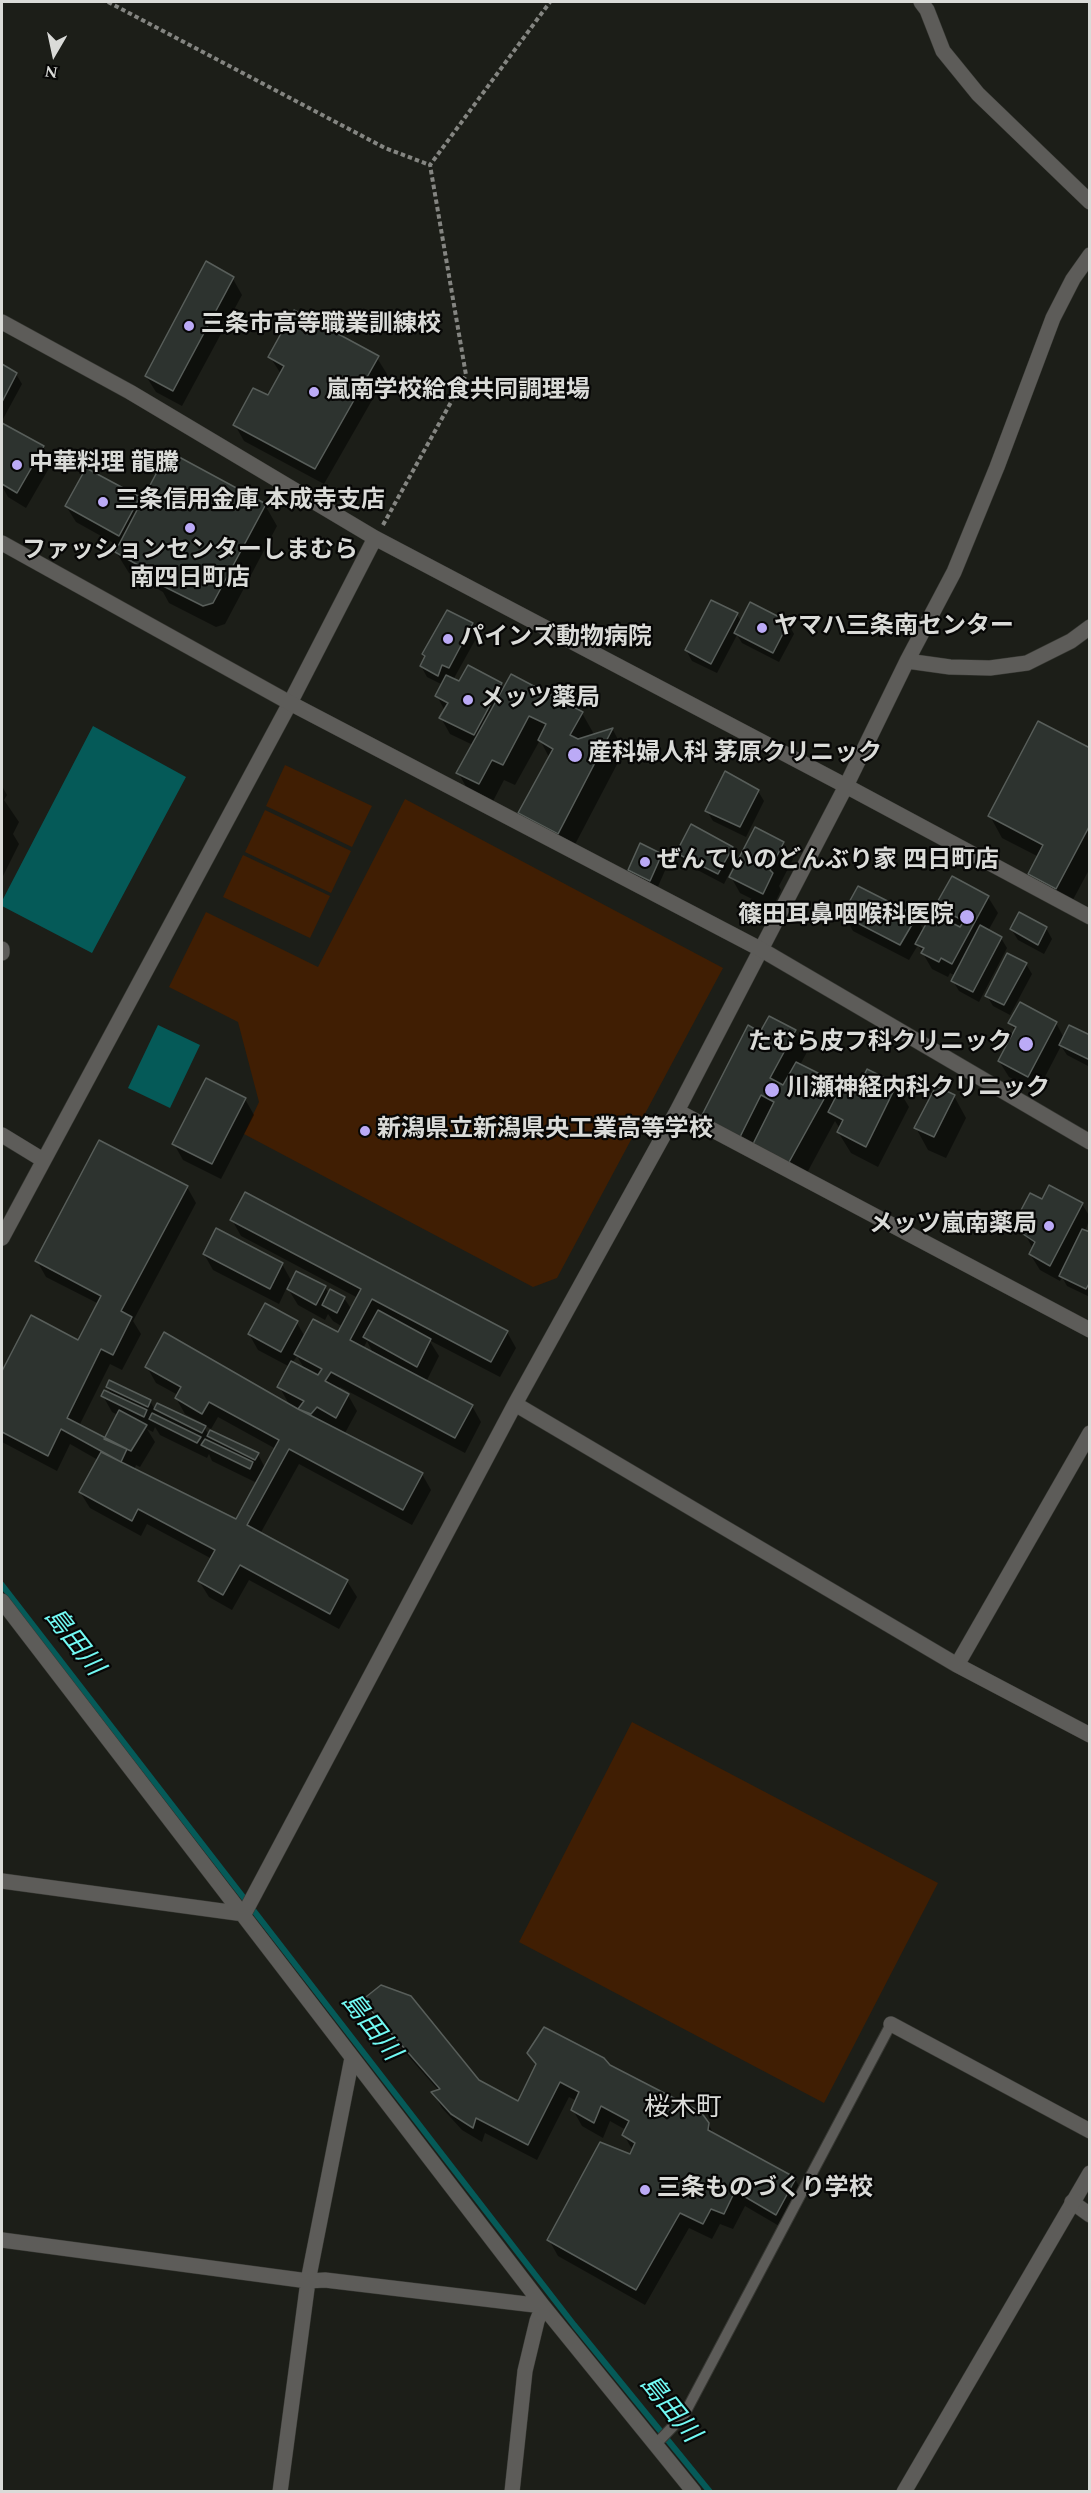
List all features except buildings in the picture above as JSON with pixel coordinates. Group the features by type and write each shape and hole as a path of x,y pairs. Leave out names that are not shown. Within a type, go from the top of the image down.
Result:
{"street":[{"path":"927,4 943,51 964,77 978,94 1089,202"},
{"path":"244,1914 515,1404 677,1111 846,786 907,661 954,572 997,467 1053,318 1073,279 1089,255"},
{"path":"2,322 130,392 375,538 1089,917"},
{"path":"2,1238 290,703 375,538"},
{"path":"2,543 290,703 762,950 1089,1142"},
{"path":"907,661 950,667 980,668 1027,663 1071,641 1089,627"},
{"path":"677,1111 1089,1330"},
{"path":"2,1136 43,1160"},
{"path":"515,1404 957,1665 1089,1735"},
{"path":"957,1665 1089,1433"},
{"path":"2,1601 543,2306 693,2492"},
{"path":"2,1881 244,1914"},
{"path":"891,2024 1089,2131"},
{"path":"280,2492 308,2281 352,2058"},
{"path":"904,2492 1089,2173"},
{"path":"1072,2202 1089,2215"},
{"path":"2,2240 308,2281 325,2280 543,2306"},
{"path":"512,2492 525,2371 543,2306"}],"lane":[{"path":"656,2444 684,2415 891,2024"}],"path":[{"path":"108,2 385,148 430,165"},
{"path":"375,538 466,375 430,165 550,2"}],"shaded area":[{"path":"285,765 372,806 352,847 266,806"},
{"path":"405,799 723,968 557,1278 533,1287 244,1134 259,1102 238,1022 169,987 206,912 318,967"},
{"path":"265,810 351,851 331,893 245,852"},
{"path":"243,855 330,896 310,938 223,897"},
{"path":"632,1722 938,1883 824,2103 519,1942"}],"water":[{"path":"93,726 186,777 92,953 2,906 2,901"},
{"path":"158,1025 200,1045 170,1108 128,1088"}],"waterway":[{"name":"島田川","path":"2,1585 574,2325 710,2492"}],"place":[{"name":"三条市高等職業訓練校","path":"189,326"},
{"name":"嵐南学校給食共同調理場","path":"314,392"},
{"name":"中華料理 龍騰","path":"17,465"},
{"name":"三条信用金庫 本成寺支店","path":"103,502"},
{"name":"ファッションセンターしまむら 南四日町店","path":"190,528"},
{"name":"ヤマハ三条南センター","path":"762,628"},
{"name":"パインズ動物病院","path":"448,639"},
{"name":"メッツ薬局","path":"468,700"},
{"name":"産科婦人科 茅原クリニック","path":"575,755"},
{"name":"ぜんていのどんぶり家 四日町店","path":"645,862"},
{"name":"篠田耳鼻咽喉科医院","path":"967,917"},
{"name":"たむら皮フ科クリニック","path":"1026,1044"},
{"name":"川瀬神経内科クリニック","path":"772,1090"},
{"name":"新潟県立新潟県央工業高等学校","path":"365,1131"},
{"name":"メッツ嵐南薬局","path":"1049,1226"},
{"name":"三条ものづくり学校","path":"645,2190"}],"district":[{"name":"桜木町","path":"683,2110"}]}
